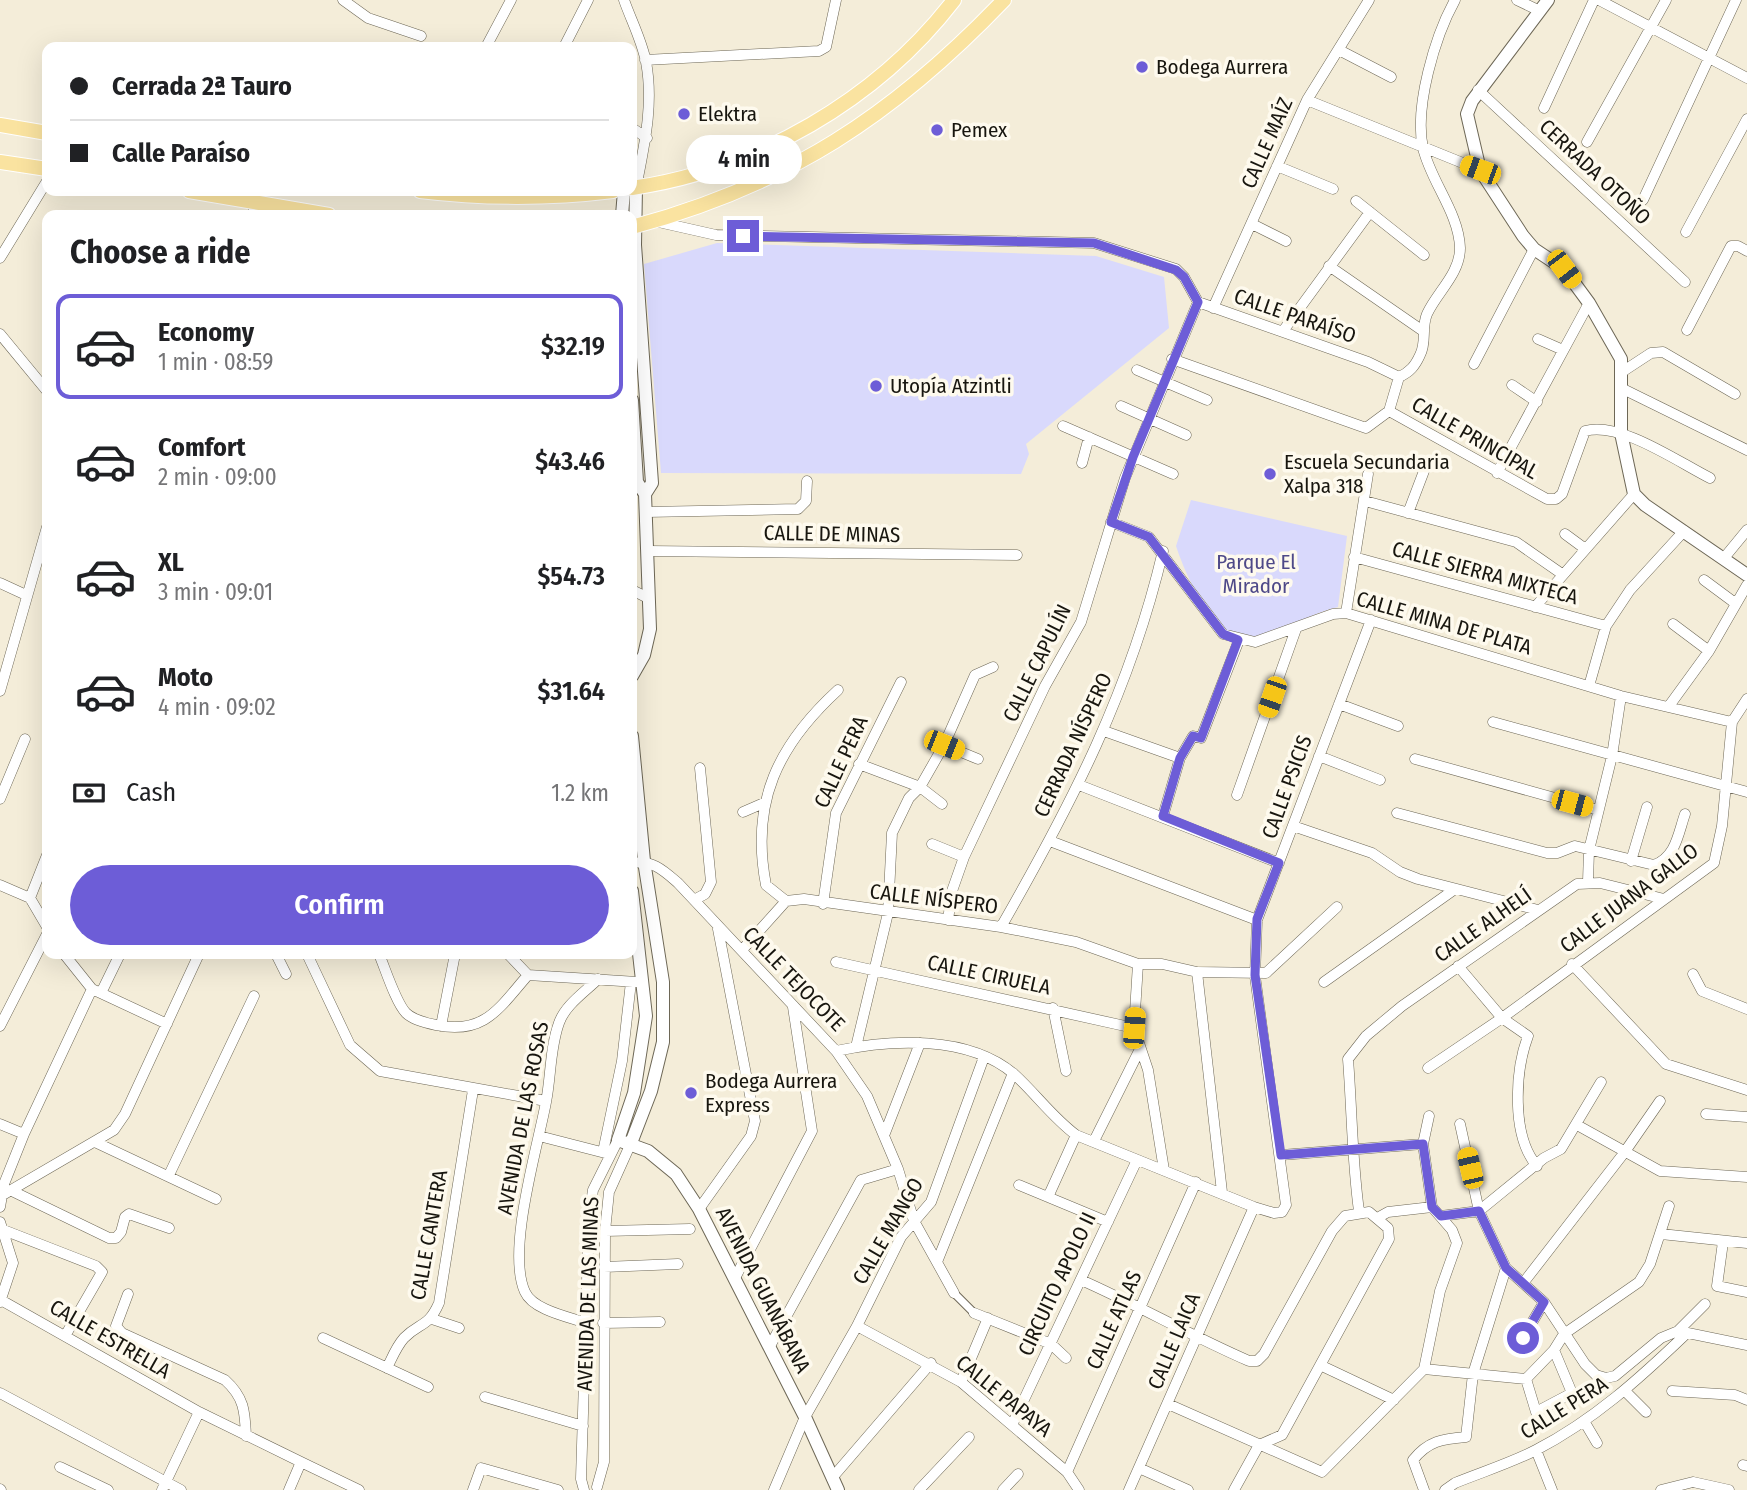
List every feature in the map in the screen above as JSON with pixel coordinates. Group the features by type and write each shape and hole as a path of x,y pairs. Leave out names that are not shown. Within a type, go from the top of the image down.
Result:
{"main road":[{"path":"637,184 726,163 777,143 819,120 898,59 954,0"},
{"path":"637,225 766,180 847,135 928,75 1004,0"},
{"path":"0,125 42,132"},
{"path":"0,162 42,168"},
{"path":"208,196 255,208 276,210"},
{"path":"458,196 520,196"}],"street":[{"path":"342,0 368,18 421,36"},
{"path":"489,42 511,0"},
{"path":"567,42 588,0"},
{"path":"624,0 646,60 650,91 646,138 637,168"},
{"path":"646,60 819,51 826,47 836,0"},
{"name":"CALLE MAÍZ","path":"1213,308 1307,100 1369,0"},
{"path":"1172,359 1366,428 1389,411 1399,377 1410,372 1422,353 1427,315 1451,278 1460,251 1453,223 1423,149 1420,109 1438,33 1455,0"},
{"path":"1517,0 1544,6 1478,90 1467,114 1480,170 1500,204 1534,249 1564,269 1589,303 1621,359 1621,433 1634,494 1747,575"},
{"path":"1545,108 1597,0 1747,78"},
{"path":"1587,142 1666,0"},
{"path":"1643,200 1736,0"},
{"path":"1339,50 1391,77"},
{"name":"CERRADA OTOÑO","path":"1478,90 1685,282"},
{"path":"1307,100 1480,170"},
{"path":"1686,232 1747,119"},
{"path":"637,132 646,138"},
{"path":"1277,166 1333,189"},
{"path":"0,258 42,189"},
{"path":"1356,201 1424,255"},
{"path":"1283,331 1370,212"},
{"path":"653,221 716,235 1094,243 1176,270 1184,277 1198,302"},
{"path":"1252,224 1286,241"},
{"path":"1687,330 1731,246 1747,251"},
{"path":"1474,364 1534,249"},
{"path":"1329,266 1423,331"},
{"path":"637,296 648,489 646,512 650,629 637,660"},
{"name":"CALLE PARAÍSO","path":"1198,302 1388,369 1399,377"},
{"name":"CALLE CAPULÍN","path":"948,920 952,891 964,857 1045,686 1081,622 1133,457 1198,302"},
{"path":"1497,473 1589,303"},
{"path":"0,334 42,385"},
{"path":"1538,340 1563,350"},
{"path":"1622,372 1651,354 1663,352 1735,394"},
{"path":"1137,370 1207,400"},
{"path":"1512,385 1537,402"},
{"path":"1621,388 1747,450"},
{"path":"1121,406 1186,435"},
{"name":"CALLE PRINCIPAL","path":"1389,411 1537,495 1556,499 1562,494 1585,431 1597,428 1621,433"},
{"path":"1063,426 1174,474"},
{"path":"1621,433 1710,478"},
{"path":"1082,463 1089,437"},
{"path":"1408,513 1424,471"},
{"path":"1346,613 1368,474"},
{"path":"646,512 798,509 805,505 807,481"},
{"path":"637,483 648,489"},
{"path":"1535,607 1634,494"},
{"path":"1364,501 1516,542 1562,573"},
{"path":"1111,522 1149,537 1163,551 1178,578 1223,634 1238,640 1201,738 1193,736 1180,758 1163,816"},
{"path":"1724,558 1747,530"},
{"path":"1589,686 1606,626 1630,590 1684,531"},
{"path":"1565,534 1584,548"},
{"path":"0,691 42,543"},
{"name":"CALLE DE MINAS","path":"648,551 1017,555"},
{"name":"CERRADA NÍSPERO","path":"1001,927 1050,841 1104,730 1127,673 1163,551"},
{"name":"CALLE SIERRA MIXTECA","path":"1354,557 1606,626"},
{"path":"1158,570 1178,578"},
{"path":"1704,580 1735,603"},
{"path":"0,583 26,596"},
{"path":"1670,706 1709,650 1747,585"},
{"path":"637,592 648,598"},
{"name":"CALLE MINA DE PLATA","path":"1238,640 1255,642 1333,614 1346,613 1621,696 1732,722"},
{"name":"CALLE PSICIS","path":"1275,1213 1282,1212 1286,1205 1255,975 1257,919 1371,620"},
{"path":"1673,624 1709,650"},
{"path":"1237,795 1296,629"},
{"path":"856,1047 888,914 892,833 909,798 920,787 944,745 975,675 993,667"},
{"name":"CALLE PERA","path":"823,904 836,813 901,682"},
{"path":"742,950 786,901 773,894 766,885 761,834 765,802 775,768 795,735 838,690"},
{"path":"1621,696 1612,756 1589,850 1588,882 1664,899"},
{"name":"CALLE JUANA GALLO","path":"1428,1068 1502,1018 1572,964 1714,863 1726,788 1732,722 1747,699"},
{"path":"1339,704 1398,726"},
{"path":"1493,722 1747,792"},
{"path":"1104,730 1180,758"},
{"path":"0,799 25,739"},
{"path":"944,745 978,759"},
{"path":"1319,756 1380,780"},
{"path":"1415,759 1598,810"},
{"path":"859,764 920,787 942,804"},
{"path":"694,900 705,894 711,882 700,768"},
{"path":"1079,785 1279,863"},
{"path":"743,812 765,802"},
{"path":"1630,861 1647,807"},
{"path":"1397,813 1547,853 1557,853 1575,846 1654,865 1665,861 1673,851 1685,814"},
{"path":"1293,826 1371,853 1418,879 1538,910"},
{"name":"AVENIDA DE LAS MINAS","path":"598,1489 604,1462 604,1267 609,1192 651,1091 663,1042 663,982 638,862 637,841"},
{"path":"1050,841 1257,919"},
{"path":"932,844 964,857"},
{"name":"CALLE TEJOCOTE","path":"638,862 659,867 694,900 718,929 742,950 836,1051 920,1043 984,1057 1013,1073 1057,1121 1076,1135 1275,1213"},
{"path":"30,898 42,868"},
{"name":"CALLE ALHELÍ","path":"1351,1150 1353,1110 1348,1059 1366,1036 1458,965 1577,884 1588,882"},
{"path":"0,886 30,898 42,918"},
{"path":"1324,982 1455,889"},
{"name":"CALLE NÍSPERO","path":"786,901 804,899 888,914 1001,927 1076,942 1138,964 1162,964 1197,972 1255,975"},
{"path":"1255,975 1266,973 1337,907"},
{"name":"AVENIDA DE LAS MINAS","path":"584,1490 581,1479 589,1216 593,1190 608,1153 618,1140 634,1093 640,1065 646,1016 645,981 637,926"},
{"path":"699,1209 751,1136 755,1121 718,929"},
{"path":"0,1027 42,944"},
{"path":"68,959 97,991 167,1024"},
{"path":"4,1198 24,1134 97,991 117,959"},
{"path":"4,1198 97,1143 114,1130 125,1114 197,959"},
{"path":"278,959 286,974"},
{"path":"309,959 350,1045 380,1070 474,1090 547,1101"},
{"path":"381,959 405,1012 421,1022 441,1026 467,1028 489,1019 528,975"},
{"path":"441,1026 455,959"},
{"path":"513,959 528,975 645,981"},
{"name":"CALLE CIRUELA","path":"836,962 1134,1028"},
{"path":"1138,964 1134,1028 1139,1051 1148,1070 1164,1170"},
{"path":"1572,964 1667,1064 1747,1090"},
{"path":"1458,965 1502,1018 1528,1036 1519,1059 1516,1093 1521,1124 1537,1166"},
{"path":"1197,972 1222,1192"},
{"path":"1693,974 1702,991 1747,1009"},
{"name":"AVENIDA DE LAS ROSAS","path":"586,1322 536,1303 525,1294 522,1278 523,1204 547,1101 559,1023 566,1009 598,979"},
{"path":"538,1136 608,1153 631,982"},
{"path":"169,1175 254,996"},
{"path":"735,1278 812,1131 793,1006"},
{"path":"1053,1008 1066,1071"},
{"path":"885,1133 920,1043"},
{"path":"836,1051 867,1096 885,1133 914,1221 954,1293 974,1313 1051,1344 1066,1358"},
{"path":"1094,1141 1125,1074 1139,1051"},
{"name":"CALLE MANGO","path":"774,1490 805,1416 857,1326 901,1237 932,1202 984,1057"},
{"path":"937,1262 1013,1073"},
{"path":"1441,1216 1479,1211 1561,1149 1601,1082"},
{"name":"CALLE CANTERA","path":"387,1368 405,1336 432,1319 439,1303 474,1090"},
{"path":"1524,1282 1624,1153 1660,1101"},
{"path":"1706,1114 1747,1117"},
{"path":"1168,1404 1322,1472 1424,1369 1440,1291 1457,1243 1441,1216 1432,1207 1423,1144 1429,1116"},
{"path":"0,1124 24,1134"},
{"path":"1460,1124 1479,1211 1506,1268 1544,1302 1585,1364 1596,1375 1606,1378 1615,1376 1661,1338 1682,1332 1747,1345"},
{"path":"1577,1125 1660,1171 1747,1177"},
{"path":"1048,1197 1076,1135"},
{"name":"AVENIDA GUANÁBANA","path":"618,1140 648,1151 676,1174 699,1209 805,1416 835,1484"},
{"path":"97,1143 216,1199"},
{"path":"1281,1155 1423,1144"},
{"path":"1351,1150 1359,1211"},
{"name":"CIRCUITO APOLO II","path":"1012,1425 1137,1160"},
{"path":"770,1346 861,1180 898,1168"},
{"name":"CALLE ATLAS","path":"1067,1472 1196,1182"},
{"path":"1019,1185 1108,1222"},
{"path":"4,1198 109,1238 116,1238 125,1217 130,1214 169,1228"},
{"path":"1526,1379 1554,1350 1564,1334 1639,1282 1661,1234 1669,1206"},
{"name":"CALLE LAICA","path":"1129,1490 1254,1207"},
{"path":"1379,1217 1388,1212 1432,1207"},
{"path":"1081,1280 1141,1306 1195,1338 1249,1361 1257,1361 1264,1354 1332,1231 1345,1216 1359,1211 1369,1212 1379,1217 1388,1228 1389,1239 1282,1435 1259,1445 1234,1490"},
{"path":"1,1226 96,1266 102,1272 65,1336"},
{"path":"1,1226 13,1263 1,1301"},
{"path":"605,1231 690,1229"},
{"path":"1661,1234 1747,1243"},
{"path":"1723,1241 1717,1286 1747,1292"},
{"path":"604,1267 678,1264"},
{"path":"1424,1490 1413,1460 1424,1447 1439,1439 1466,1437 1473,1374 1506,1268"},
{"path":"128,1294 116,1326 122,1333 225,1380 238,1392 244,1406 246,1436"},
{"name":"CALLE ESTRELLA","path":"1,1301 199,1412 359,1490"},
{"path":"1523,1338 1544,1302"},
{"path":"1682,1332 1705,1304"},
{"path":"961,1382 988,1318"},
{"path":"432,1319 459,1328"},
{"path":"603,1323 660,1322"},
{"name":"CALLE PAPAYA","path":"857,1326 931,1363 961,1382 1067,1472 1079,1490"},
{"name":"CALLE PERA","path":"1445,1490 1455,1483 1536,1450 1584,1421 1626,1392 1682,1332"},
{"path":"323,1338 428,1387"},
{"path":"1526,1379 1536,1412 1572,1392 1554,1350"},
{"path":"835,1484 931,1363"},
{"path":"1322,1366 1394,1401"},
{"path":"1424,1369 1526,1379"},
{"path":"1672,1391 1735,1395 1747,1400"},
{"path":"1626,1392 1646,1412"},
{"path":"0,1393 164,1486 181,1490"},
{"path":"485,1397 583,1426"},
{"path":"164,1486 199,1412"},
{"path":"1584,1421 1597,1443"},
{"path":"919,1490 969,1437"},
{"path":"1536,1450 1552,1490"},
{"path":"289,1490 301,1462"},
{"path":"60,1467 108,1490"},
{"path":"473,1490 481,1468 558,1490"},
{"path":"1139,1468 1188,1490"},
{"path":"1003,1490 1018,1474"},
{"path":"1661,1490 1693,1482 1729,1490"}],"green space":[{"name":"Utopía Atzintli","path":"717,243 1096,256 1164,277 1169,328 1026,444 1029,454 1021,474 661,473 644,264"},
{"name":"Parque El Mirador","path":"1191,500 1347,536 1338,607 1266,636 1241,637 1228,631 1204,606 1176,546"}],"place":[{"name":"Bodega Aurrera","path":"1142,67"},
{"name":"Elektra","path":"684,114"},
{"name":"Pemex","path":"937,130"},
{"name":"Utopía Atzintli","path":"876,386"},
{"name":"Escuela Secundaria Xalpa 318","path":"1270,474"},
{"name":"Bodega Aurrera Express","path":"691,1093"}],"route":[{"path":"743,236 1094,243 1167,265 1184,277 1198,302 1133,457 1111,522 1149,537 1163,551 1178,578 1223,634 1238,640 1201,738 1193,736 1180,758 1163,816 1279,863 1257,919 1255,975 1281,1155 1423,1144 1432,1207 1441,1216 1479,1211 1506,1268 1544,1302 1523,1338"}]}
